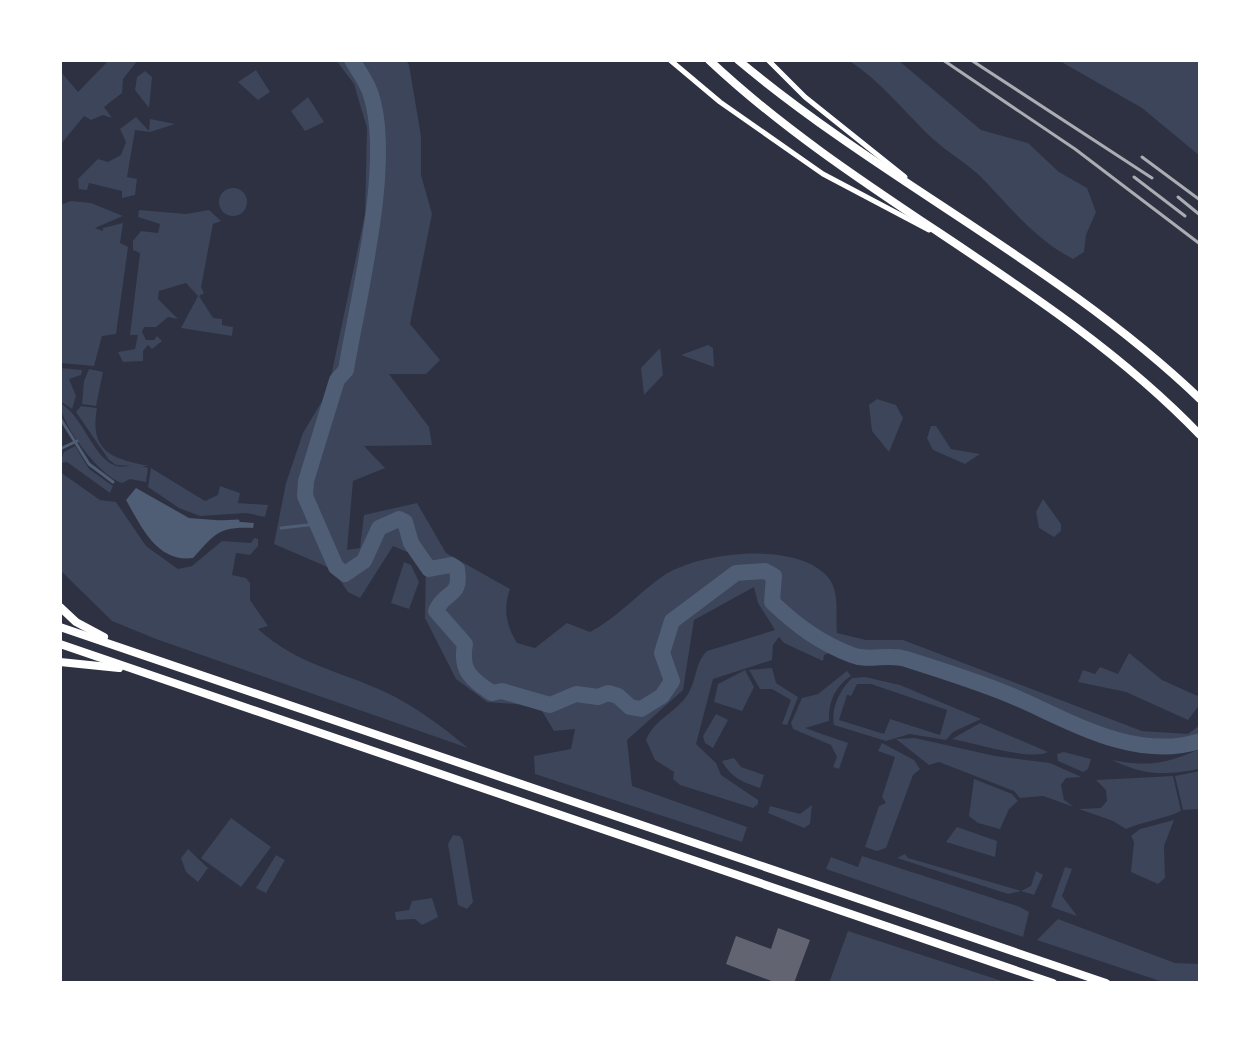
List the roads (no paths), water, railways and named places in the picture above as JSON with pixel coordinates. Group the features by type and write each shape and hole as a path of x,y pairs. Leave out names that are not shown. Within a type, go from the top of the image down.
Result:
{"main road":[{"path":"709,60 768,110 936,233 1082,332 1152,389 1200,435"},
{"path":"738,60 849,146 1097,312 1200,399"},
{"path":"60,607 76,622 137,653"},
{"path":"60,627 1106,983"},
{"path":"60,644 1053,983"},
{"path":"60,662 136,669"}],"street":[{"path":"670,60 720,102 823,174 936,233"},
{"path":"768,60 805,97 950,212"}],"waterway":[{"path":"352,60 370,92 376,120 378,153 372,229 346,370 337,380 306,481 305,496 336,567 345,574 364,561 379,528 399,519 405,522 411,543 429,569 451,565 457,569 455,590 436,611 465,644 466,668 478,683 492,693 502,691 550,705 576,694 598,697 608,693 618,696 630,707 641,709 662,696 672,681 662,653 672,621 736,573 765,571 774,576 772,602 809,633 852,655 865,658 899,657 932,667 1126,742 1175,746 1200,741"},
{"path":"60,418 89,464 113,482"},
{"path":"60,449 77,441"},
{"path":"219,522 238,521"},
{"path":"281,528 317,524"}],"railway":[{"path":"943,60 1075,149 1200,244"},
{"path":"971,60 1152,178"},
{"path":"1142,157 1200,200"},
{"path":"1134,177 1185,216"},
{"path":"1178,197 1200,215"}]}
